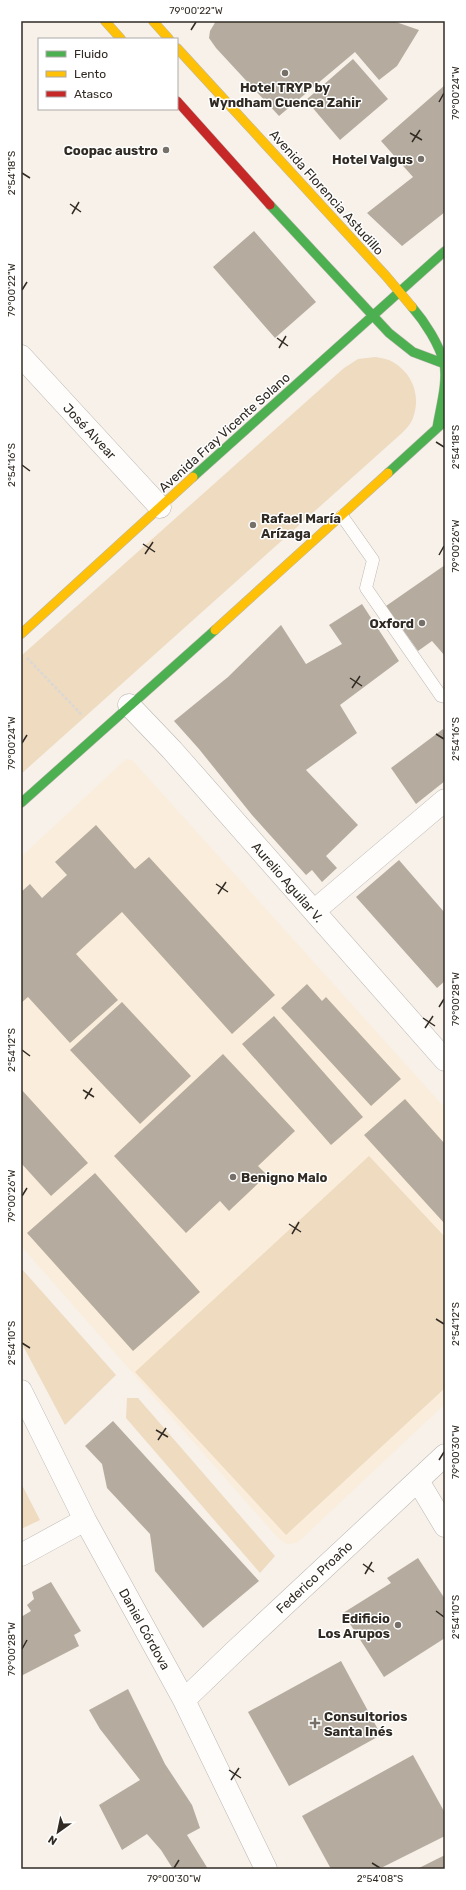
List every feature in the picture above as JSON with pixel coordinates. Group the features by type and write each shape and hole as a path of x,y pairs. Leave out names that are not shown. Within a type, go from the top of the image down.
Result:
{"main road":[{"path":"104,21 120,38"},
{"path":"153,21 168,38"},
{"name":"Avenida Florencia Astudillo","path":"178,49 386,276 398,293 421,318 435,343 444,364 444,390 437,428"},
{"path":"178,102 372,317 396,340 418,357 444,364"},
{"name":"Avenida Fray Vicente Solano","path":"21,634 445,251"},
{"path":"21,802 342,516 445,421"}],"street":[{"name":"José Alvear","path":"21,356 160,507"},
{"name":"Aurelio Aguilar V.","path":"129,705 172,750 445,1060"},
{"path":"314,911 445,800"},
{"name":"Daniel Córdova","path":"21,1391 85,1520 184,1700 266,1869"},
{"name":"Federico Proaño","path":"184,1700 445,1455"},
{"path":"418,1481 445,1526"},
{"path":"21,1555 85,1520"}],"lane":[{"path":"342,516 373,560 366,588 441,696 445,698"}],"path":[{"path":"21,653 99,732"}],"shaded area":[{"path":"375,357 389,360 400,367 406,373 414,386 416,402 415,410 412,420 407,428 21,774 21,656 344,368 358,359"},
{"name":"Benigno Malo","path":"126,759 132,760 445,1108 445,1404 297,1543 287,1544 279,1539 21,1246 21,857"},
{"path":"369,1156 445,1237 445,1388 286,1535 135,1372"},
{"path":"21,1268 116,1375 65,1425 21,1342"},
{"path":"127,1398 138,1398 275,1556 260,1573 126,1418"},
{"path":"21,1483 40,1520 21,1529"}],"building":[{"name":"Hotel TRYP by Wyndham Cuenca Zahir","path":"216,21 393,21 419,30 397,66 379,80 355,52 279,116 216,48 209,38 210,31"},
{"path":"353,59 388,99 340,140 306,100"},
{"name":"Hotel Valgus","path":"445,85 445,212 402,246 367,213 413,177 381,141"},
{"path":"254,231 316,302 275,338 213,267"},
{"name":"Oxford","path":"445,565 445,656 432,641 418,651 386,606"},
{"path":"362,604 399,661 340,705 357,733 306,770 358,825 326,856 337,868 322,882 312,870 306,875 252,815 199,749 174,721 228,677 281,625 306,664 342,644 329,625"},
{"path":"443,729 445,732 445,781 416,804 391,768"},
{"path":"96,825 135,869 149,857 275,995 232,1034 122,912 76,954 118,1000 70,1043 28,997 21,1003 21,892 30,884 42,898 67,875 55,862"},
{"path":"399,860 445,913 445,981 437,988 356,897"},
{"path":"307,984 322,1001 326,997 401,1079 371,1106 281,1008"},
{"path":"122,1002 191,1076 140,1124 70,1050"},
{"path":"274,1016 363,1117 331,1145 242,1044"},
{"path":"223,1054 295,1131 258,1166 267,1175 229,1211 220,1201 186,1233 114,1156"},
{"path":"21,1089 88,1163 51,1196 21,1163"},
{"path":"405,1099 445,1144 445,1224 364,1135"},
{"path":"95,1173 200,1292 133,1351 27,1233"},
{"path":"113,1421 259,1581 203,1628 155,1571 150,1534 107,1488 102,1464 85,1446"},
{"name":"Edificio Los Arupos","path":"418,1558 445,1599 445,1638 384,1677 343,1613 391,1583 387,1578"},
{"path":"51,1582 81,1631 74,1635 79,1646 21,1676 21,1617 31,1611 27,1605 34,1599 32,1592"},
{"name":"Consultorios Santa Inés","path":"341,1661 381,1735 289,1786 248,1712"},
{"path":"128,1689 165,1764 192,1805 200,1828 187,1835 208,1869 173,1869 161,1850 147,1834 122,1850 99,1805 140,1780 100,1729 89,1710"},
{"path":"413,1755 445,1813 445,1836 379,1869 331,1869 302,1816"},
{"path":"445,1855 445,1869 417,1869"}],"traffic: fast":[{"path":"270,205 389,333 413,352 445,364"},
{"path":"193,477 445,251"},
{"path":"412,307 422,319 431,334 439,348 444,363 445,378 437,428"},
{"path":"388,473 445,421"},
{"path":"21,803 215,630"}],"traffic: slow":[{"path":"105,21 120,38"},
{"path":"153,21 168,38"},
{"path":"178,49 386,276 412,307"},
{"path":"215,630 388,473"},
{"path":"21,634 193,477"}],"traffic: jam":[{"path":"178,102 270,205"}],"place":[{"name":"Hotel TRYP by Wyndham Cuenca Zahir","path":"285,73"},
{"name":"Coopac austro","path":"166,150"},
{"name":"Hotel Valgus","path":"421,159"},
{"name":"Rafael María Arízaga","path":"253,525"},
{"name":"Oxford","path":"422,623"},
{"name":"Benigno Malo","path":"233,1177"},
{"name":"Edificio Los Arupos","path":"398,1625"},
{"name":"Consultorios Santa Inés","path":"315,1723"}]}
